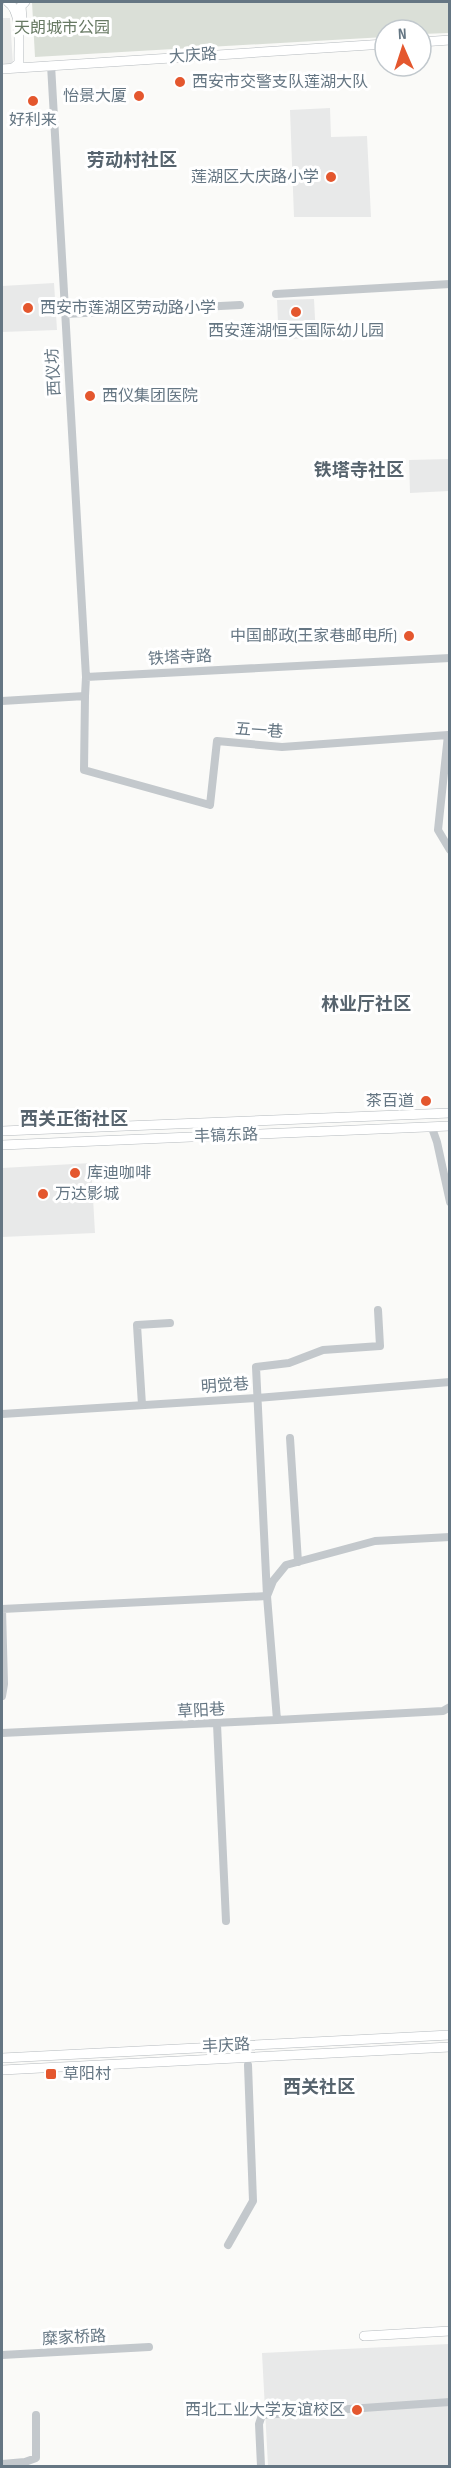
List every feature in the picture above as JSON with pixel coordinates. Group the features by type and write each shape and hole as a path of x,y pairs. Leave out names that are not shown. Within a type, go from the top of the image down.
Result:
{"main road":[{"path":"8,2 16,11 19,63 13,68"},
{"path":"25,2 21,6 25,61 32,67"},
{"path":"433,41 450,40"},
{"name":"大庆路","path":"2,69 373,45"},
{"name":"丰镐东路","path":"2,1131 450,1113"},
{"name":"丰镐东路","path":"2,1145 450,1126"},
{"name":"丰庆路","path":"2,2058 450,2035"},
{"name":"丰庆路","path":"2,2070 450,2047"},
{"path":"364,2336 450,2331"}],"street":[{"name":"西仪坊","path":"51,65 86,677"},
{"path":"276,294 450,284"},
{"path":"64,314 240,305"},
{"name":"铁塔寺路","path":"86,677 450,658"},
{"path":"2,701 85,696 86,677"},
{"name":"五一巷","path":"85,696 84,770 210,806 217,741 282,747 448,735 438,830 450,850"},
{"path":"432,1128 450,1202"},
{"path":"277,1720 267,1596 256,1367 289,1363 323,1350 380,1346 378,1310"},
{"path":"142,1405 137,1325 170,1323"},
{"name":"明觉巷","path":"2,1414 257,1398 450,1382"},
{"path":"290,1438 298,1562"},
{"path":"267,1596 273,1581 286,1565 375,1541 450,1537"},
{"path":"2,1696 4,1684 2,1609 267,1596"},
{"name":"草阳巷","path":"2,1733 443,1711 450,1707"},
{"path":"217,1724 226,1921"},
{"path":"228,2245 253,2201 248,2065"},
{"name":"糜家桥路","path":"2,2355 149,2347"},
{"path":"261,2466 259,2424 262,2415 450,2402"},
{"path":"2,2464 25,2462 36,2458 36,2415"}],"shaded area":[{"path":"2,18 10,18 13,65 2,66"},
{"name":"莲湖区大庆路小学","path":"330,108 331,137 367,136 371,217 294,217 290,110"},
{"name":"西安市莲湖区劳动路小学","path":"54,283 57,330 2,332 2,286"},
{"name":"西安莲湖恒天国际幼儿园","path":"314,299 316,338 291,339 278,323 277,300"},
{"path":"449,459 449,491 410,493 409,460"},
{"path":"91,1163 95,1233 2,1237 2,1168"},
{"name":"西北工业大学友谊校区","path":"449,2344 449,2466 268,2466 262,2353"}],"green space":[{"name":"天朗城市公园","path":"32,2 449,2 449,33 433,34 433,18 373,18 373,38 35,57"}],"place":[{"name":"西安市交警支队莲湖大队","path":"180,82"},
{"name":"怡景大厦","path":"139,96"},
{"name":"好利来","path":"33,101"},
{"name":"莲湖区大庆路小学","path":"331,177"},
{"name":"西安市莲湖区劳动路小学","path":"28,308"},
{"name":"西安莲湖恒天国际幼儿园","path":"296,312"},
{"name":"西仪集团医院","path":"90,396"},
{"name":"中国邮政(王家巷邮电所)","path":"409,636"},
{"name":"茶百道","path":"426,1101"},
{"name":"库迪咖啡","path":"75,1173"},
{"name":"万达影城","path":"43,1194"},
{"name":"草阳村","path":"51,2074"},
{"name":"西北工业大学友谊校区","path":"357,2410"}],"district":[{"name":"劳动村社区","path":"132,160"},
{"name":"铁塔寺社区","path":"359,470"},
{"name":"林业厅社区","path":"366,1004"},
{"name":"西关正街社区","path":"74,1119"},
{"name":"西关社区","path":"319,2087"}]}
